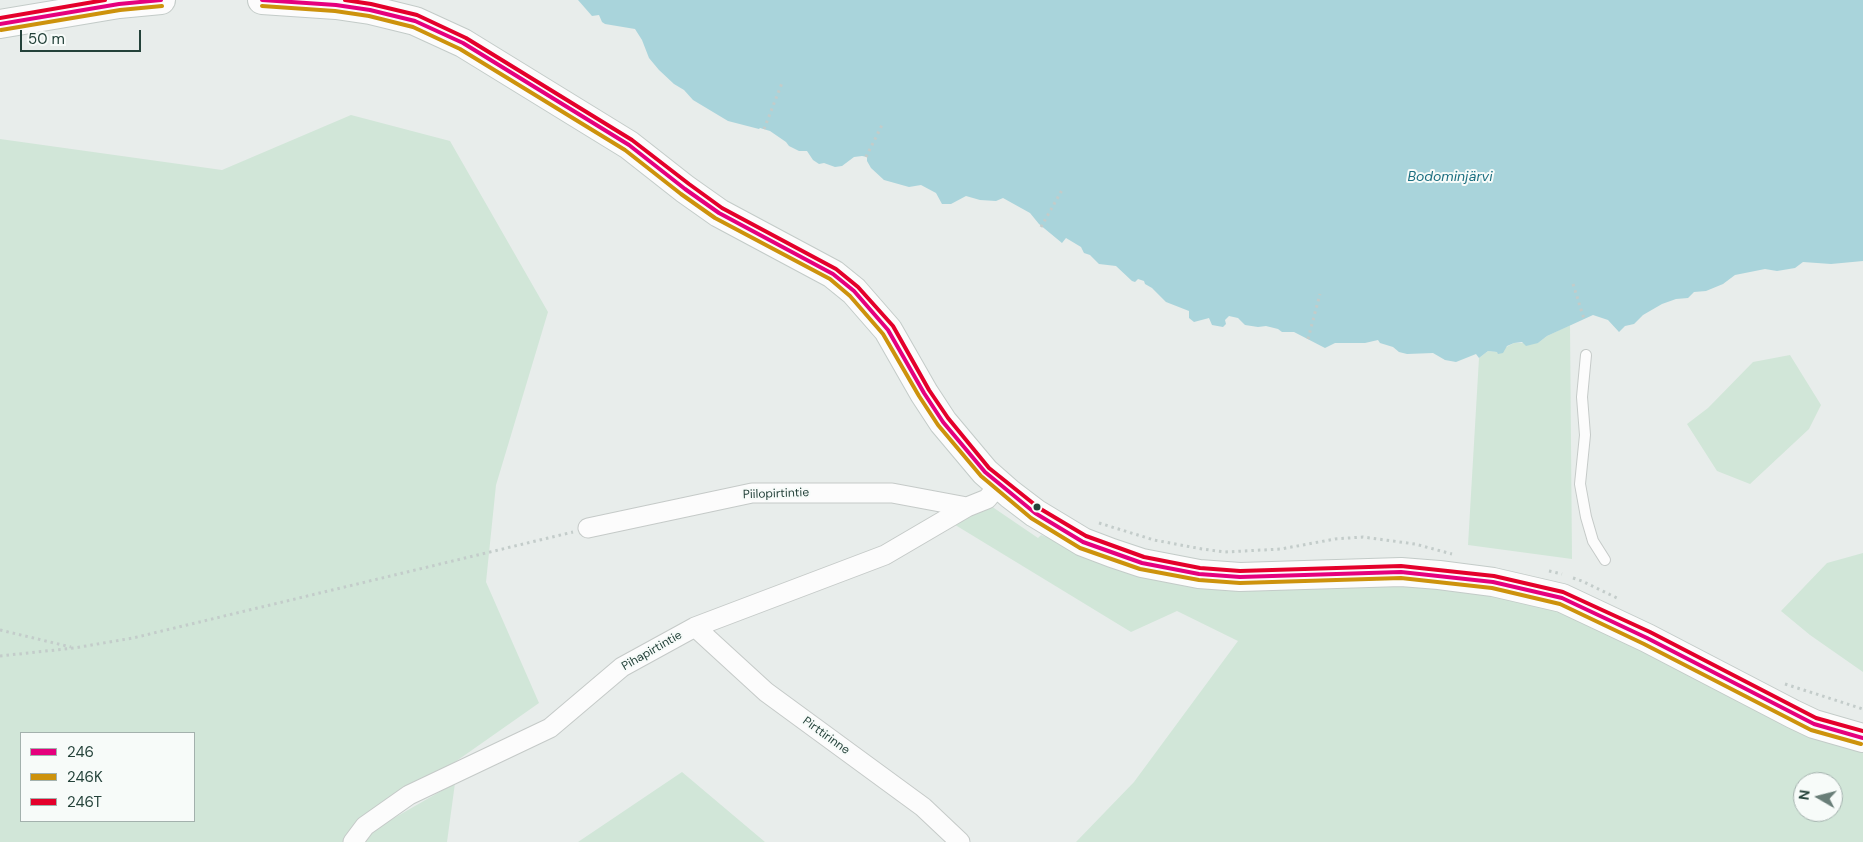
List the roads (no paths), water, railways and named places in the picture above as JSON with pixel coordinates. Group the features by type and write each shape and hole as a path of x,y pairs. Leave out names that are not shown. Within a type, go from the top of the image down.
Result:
{"main road":[{"path":"0,24 119,4 161,0"},
{"path":"262,0 336,5 370,10 414,22 463,43 628,145 719,213 833,274 854,291 888,330 924,393 943,422 965,450 999,485 1039,516 1083,542 1112,554 1176,571 1240,577 1363,572 1410,573 1493,582 1562,598 1647,638 1792,714 1814,724 1863,738"}],"street":[{"name":"Pihapirtintie","path":"354,842 365,826 409,795 550,728 622,667 695,627 885,555 967,507 987,499 999,485"},
{"name":"Piilopirtintie","path":"588,528 752,492 892,493 967,507"},
{"name":"Pirttirinne","path":"695,627 766,692 923,806 960,842"}],"lane":[{"path":"1586,355 1582,397 1585,435 1580,484 1593,541 1605,560"}],"water":[{"name":"Bodominjärvi","path":"578,0 1863,0 1863,261 1831,264 1803,262 1795,268 1777,271 1765,269 1735,275 1723,284 1706,291 1694,292 1688,298 1676,299 1662,304 1643,315 1634,324 1625,326 1619,332 1608,320 1593,315 1547,336 1538,343 1526,346 1522,342 1514,343 1507,346 1503,353 1498,354 1497,352 1488,351 1479,358 1476,354 1456,362 1445,360 1433,353 1407,354 1399,352 1393,347 1380,343 1378,340 1365,343 1335,343 1325,348 1294,332 1282,332 1266,326 1245,325 1238,318 1229,316 1225,320 1226,324 1223,327 1212,325 1209,318 1194,322 1189,318 1189,311 1166,302 1144,281 1138,279 1135,282 1132,281 1116,266 1099,264 1090,255 1084,253 1081,247 1066,238 1062,243 1039,224 1030,213 1003,198 996,201 980,200 966,196 951,204 942,204 936,193 921,185 909,187 884,180 871,168 867,157 854,157 842,166 835,167 824,163 819,164 813,160 807,151 799,151 789,146 770,131 728,121 693,100 684,90 674,84 659,70 649,58 642,40 635,29 605,24 599,15 592,16"}]}
